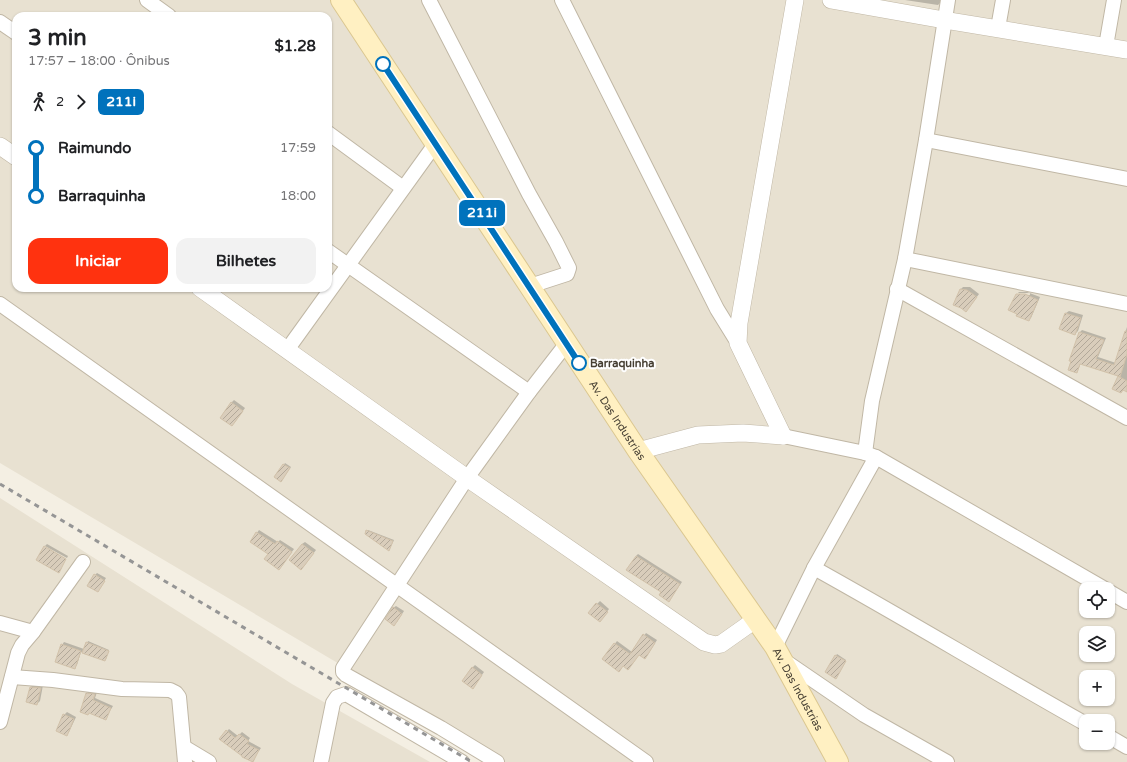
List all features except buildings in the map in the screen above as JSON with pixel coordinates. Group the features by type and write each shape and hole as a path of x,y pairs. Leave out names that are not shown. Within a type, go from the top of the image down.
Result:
{"main road":[{"name":"Av. Das Industrias","path":"341,0 638,451 778,653 838,762"}],"street":[{"path":"147,0 164,12"},
{"path":"429,0 569,268 567,274 563,276 530,286"},
{"path":"562,0 717,309 738,343 783,436"},
{"path":"738,343 739,323 795,0"},
{"path":"832,0 890,5 944,20 1127,50"},
{"path":"947,762 864,715 778,653 814,568 870,455 872,402 905,259 926,140 948,0"},
{"path":"998,28 1003,0"},
{"path":"1106,46 1114,0"},
{"path":"0,22 12,30"},
{"path":"332,136 403,188"},
{"path":"926,140 1127,179"},
{"path":"332,288 436,143"},
{"path":"0,146 12,154"},
{"path":"332,254 528,392"},
{"path":"905,259 1127,304"},
{"path":"897,289 1127,418"},
{"path":"206,292 467,478 704,642 714,645 721,644 756,620"},
{"path":"287,350 329,292"},
{"path":"0,304 646,762"},
{"path":"497,762 441,728 346,675 343,672 343,668 467,478 528,392 567,343"},
{"path":"638,451 698,435 743,433 783,436 870,455 1093,582"},
{"path":"0,722 20,649 83,562"},
{"path":"814,568 1079,720"},
{"path":"1115,595 1127,602"},
{"path":"0,623 33,632"},
{"path":"12,677 53,680 122,689 170,690 176,693 179,697 185,762"},
{"path":"321,762 333,703 337,697 346,694 462,762"},
{"path":"1115,740 1127,747"},
{"path":"184,747 209,762"}],"shaded area":[{"path":"0,0 1127,0 1127,762 505,762 0,463"},
{"path":"0,498 292,684 430,762 0,762"}],"railway":[{"path":"0,484 472,762"}],"bus line":[{"name":"211i","path":"383,64 579,363"}],"place":[{"name":"Barraquinha","path":"579,363"}]}
